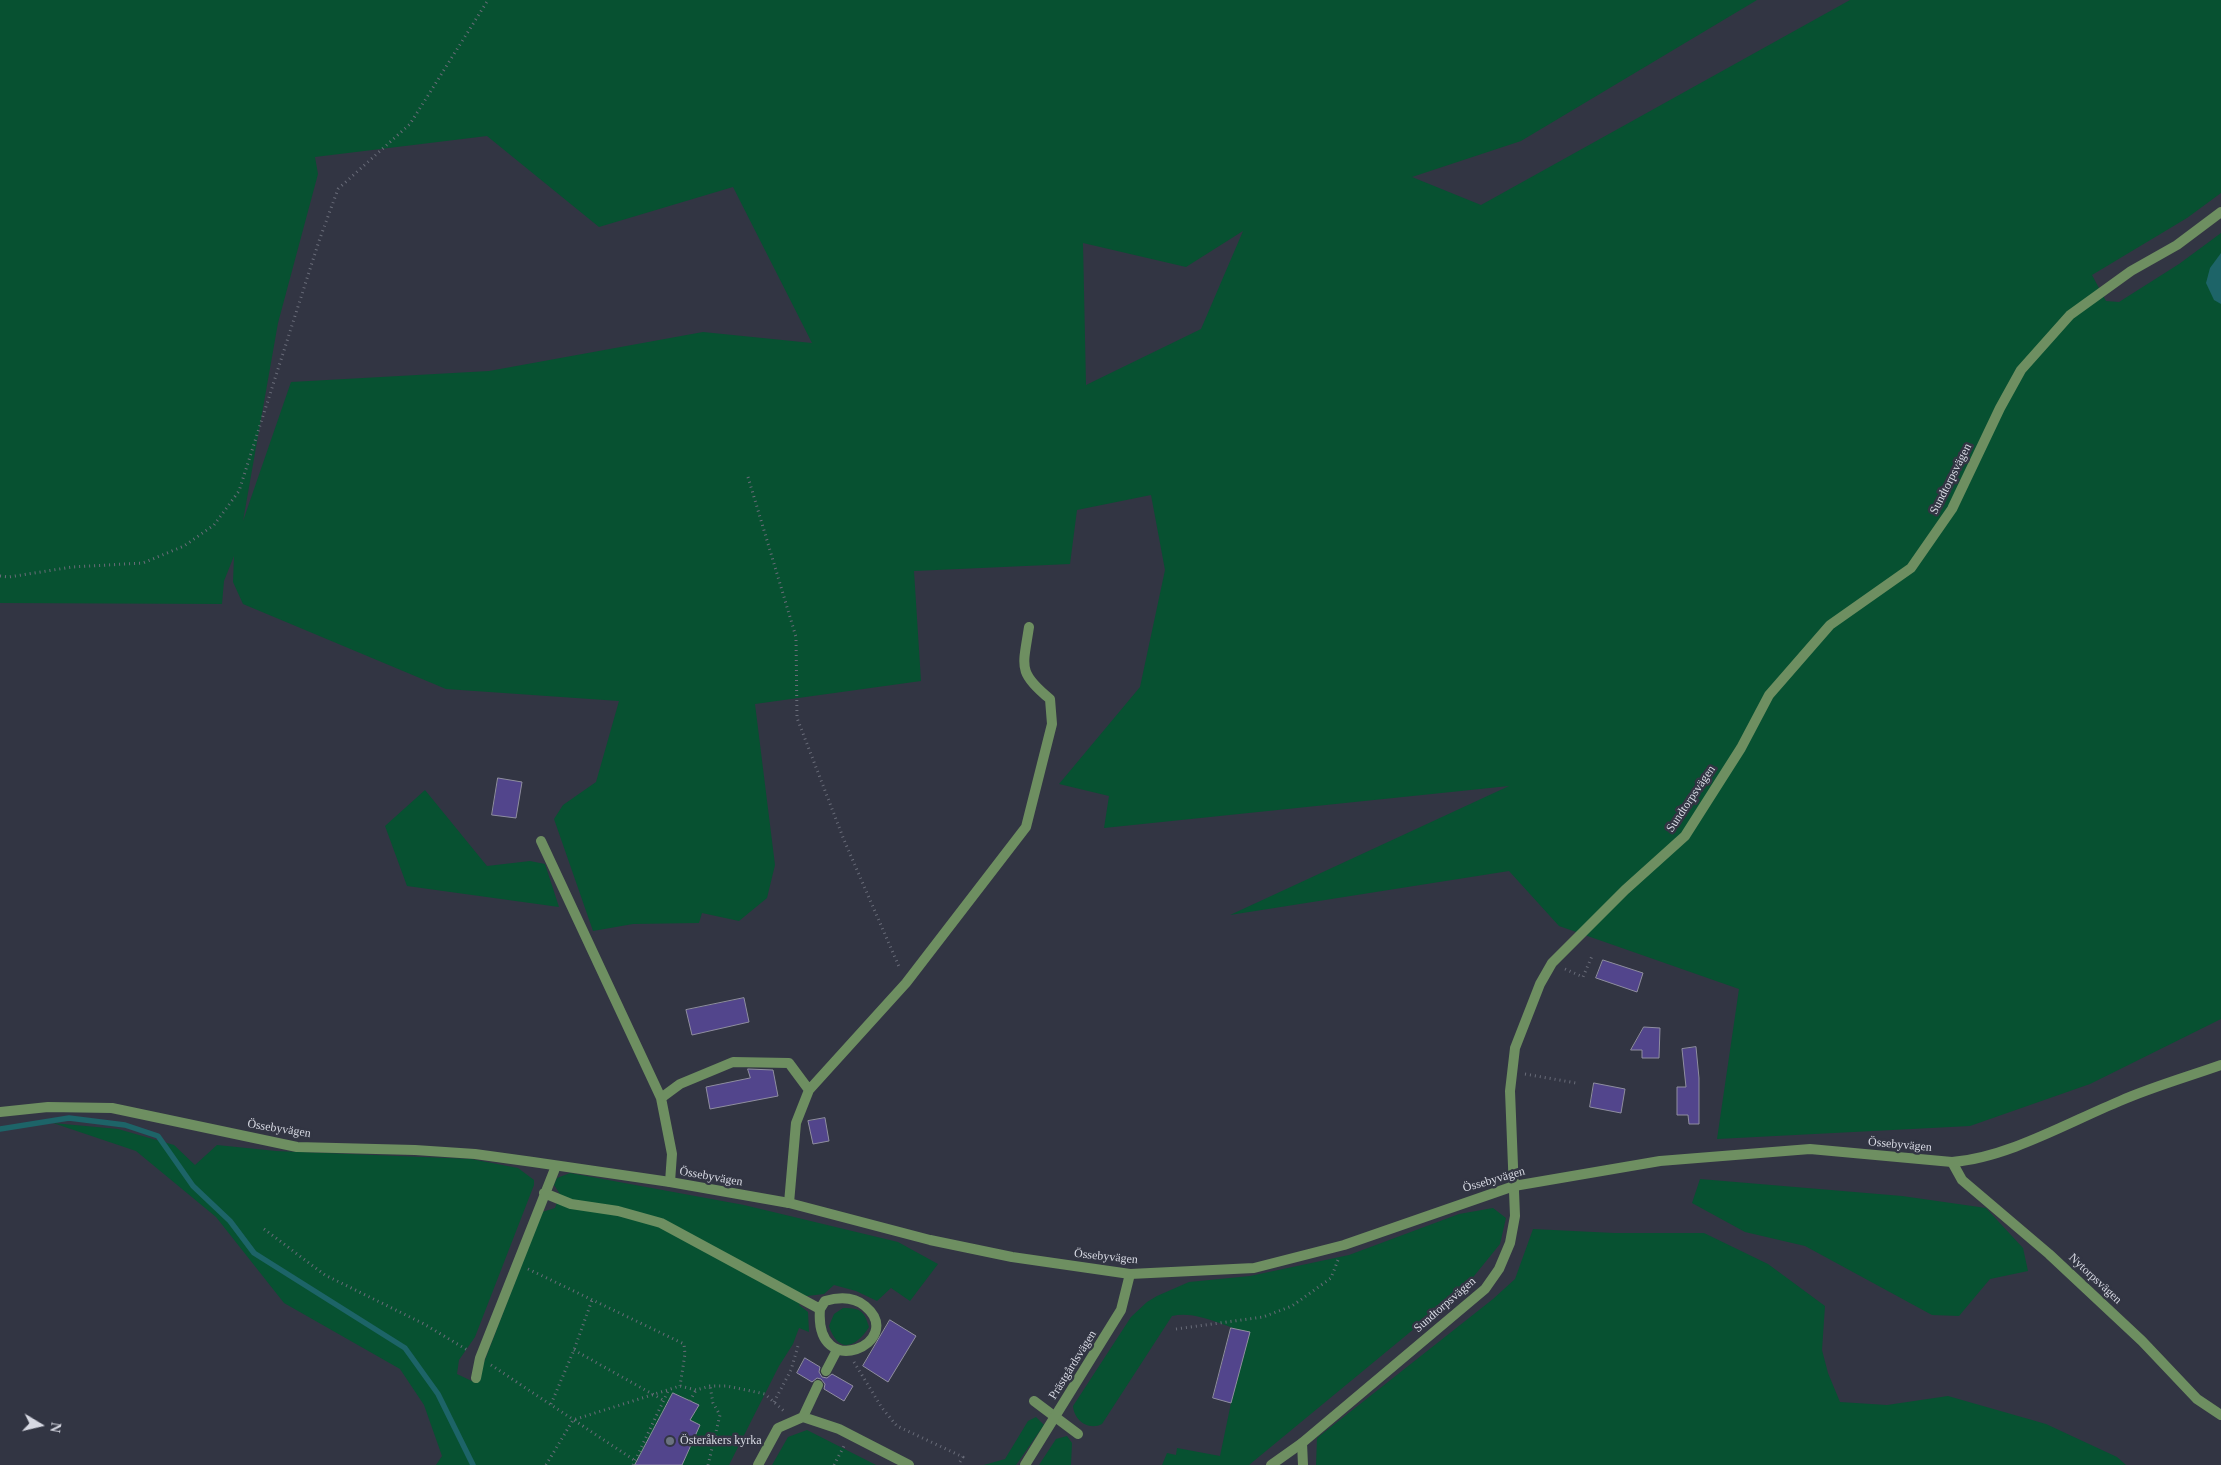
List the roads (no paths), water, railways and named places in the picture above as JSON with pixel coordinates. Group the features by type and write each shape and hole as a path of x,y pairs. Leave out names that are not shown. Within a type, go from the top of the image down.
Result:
{"street":[{"name":"Sundtorpsvägen","path":"1272,1465 1302,1443 1484,1289 1499,1269 1510,1243 1515,1216 1510,1091 1515,1048 1540,984 1552,963 1625,890 1685,836 1741,748 1769,695 1830,625 1910,568 1952,509 2000,408 2021,370 2070,315 2131,271 2177,245 2221,212"},
{"path":"789,1203 796,1123 809,1090 906,982 1026,827 1052,724 1050,699 1031,684 1023,665 1029,627"},
{"path":"542,841 661,1098 672,1154 670,1182"},
{"path":"661,1098 680,1084 734,1062 789,1063 809,1090"},
{"name":"Össebyvägen","path":"0,1112 48,1107 112,1108 296,1147 416,1150 475,1154 670,1182 789,1203 930,1240 1012,1257 1130,1274 1254,1268 1344,1245 1514,1186 1660,1161 1810,1149 1952,1162 1969,1161 2024,1143 2122,1100 2221,1066"},
{"name":"Nytorpsvägen","path":"1952,1162 1962,1180 2049,1254 2142,1341 2198,1399 2221,1415"},
{"path":"476,1378 480,1358 544,1192 556,1166"},
{"path":"544,1192 571,1204 618,1211 661,1223 820,1309"},
{"name":"Prästgårdsvägen","path":"1025,1465 1121,1310 1130,1274"},
{"path":"839,1297 858,1300 874,1313 877,1323 874,1337 862,1347 848,1352 837,1350 827,1342 819,1326 820,1309 825,1301 839,1297"},
{"path":"826,1370 837,1350"},
{"path":"758,1465 778,1428 799,1418 818,1385"},
{"path":"1034,1401 1078,1434"},
{"path":"799,1418 850,1435 909,1465"},
{"path":"1302,1443 1303,1465"}],"waterway":[{"path":"0,1129 69,1118 125,1125 158,1136 193,1186 230,1221 254,1253 405,1348 438,1394 473,1465"}],"place":[{"name":"Österåkers kyrka","path":"670,1441"}]}
